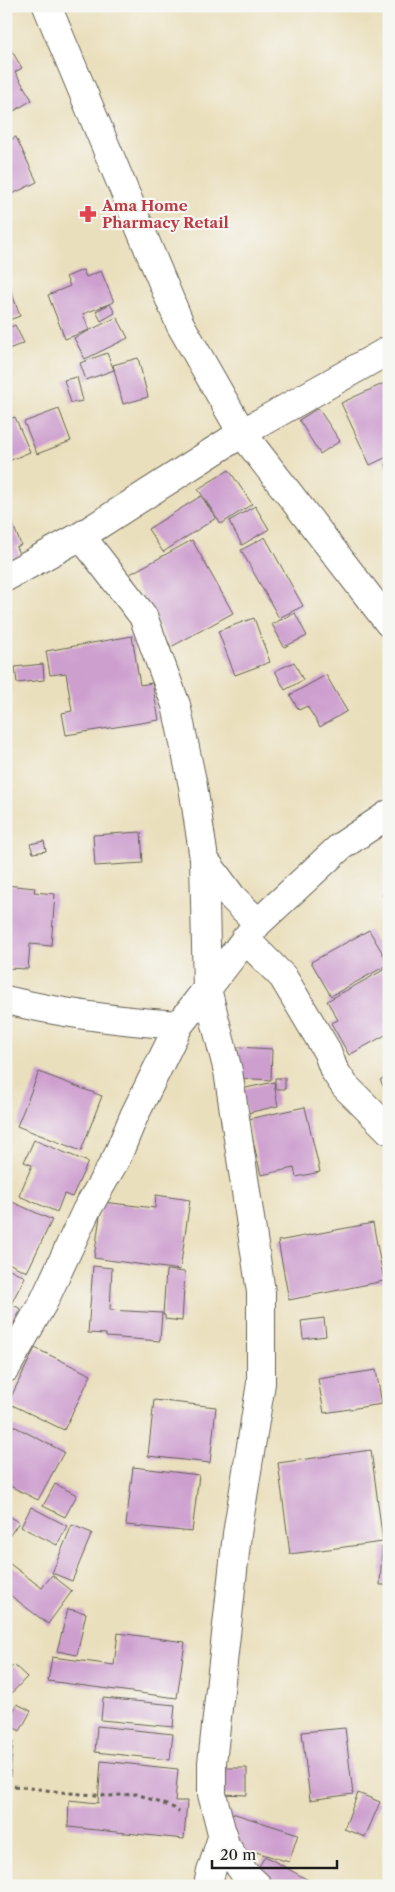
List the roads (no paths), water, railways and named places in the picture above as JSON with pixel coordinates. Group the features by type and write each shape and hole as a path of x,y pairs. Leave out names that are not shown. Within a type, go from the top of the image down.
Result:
{"street":[{"path":"47,6 180,324 242,433 389,623"},
{"path":"6,577 81,536 242,433 389,350"},
{"path":"81,536 143,616 176,705 193,786 204,859 208,989 228,1071 261,1292 261,1383 237,1534 212,1764 212,1794 225,1845 245,1874 258,1886"},
{"path":"6,1368 44,1301 86,1211 116,1158 178,1025 252,931 340,847 389,814"},
{"path":"204,859 232,896 282,977 327,1052 334,1070 345,1086 389,1130"},
{"path":"6,1000 46,1009 178,1025"},
{"path":"208,1886 223,1834"}],"place":[{"name":"Ama Home Pharmacy Retail","path":"88,214"}]}
